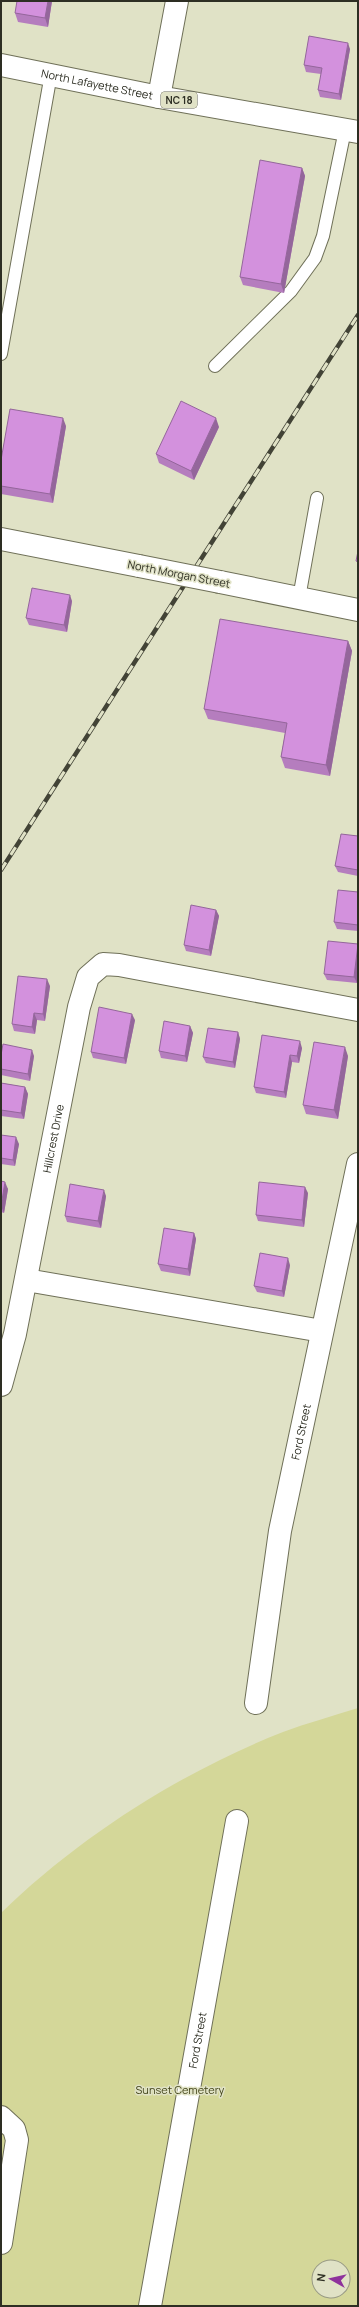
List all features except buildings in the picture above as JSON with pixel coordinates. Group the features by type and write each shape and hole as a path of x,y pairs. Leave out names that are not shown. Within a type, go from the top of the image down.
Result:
{"street":[{"path":"159,97 177,1"},
{"name":"North Lafayette Street","path":"1,65 159,97 351,131"},
{"name":"North Morgan Street","path":"1,539 358,610"},
{"name":"Hillcrest Drive","path":"26,1280 79,1007 88,977 103,964 119,965 358,1010"},
{"name":"Ford Street","path":"256,1703 280,1530 358,1164"},
{"path":"1,1385 15,1334 26,1280 322,1331"},
{"name":"Ford Street","path":"150,2306 237,1821"},
{"path":"1,2117 14,2129 17,2140 1,2241"}],"lane":[{"path":"1,354 51,74"},
{"path":"215,366 291,291 315,258 351,131"},
{"path":"299,598 317,498"}],"green space":[{"name":"Sunset Cemetery","path":"358,1708 358,2306 1,2306 1,1913 31,1885 64,1858 133,1809 207,1766 245,1748 292,1729"}],"railway":[{"path":"1,870 358,315"}]}
